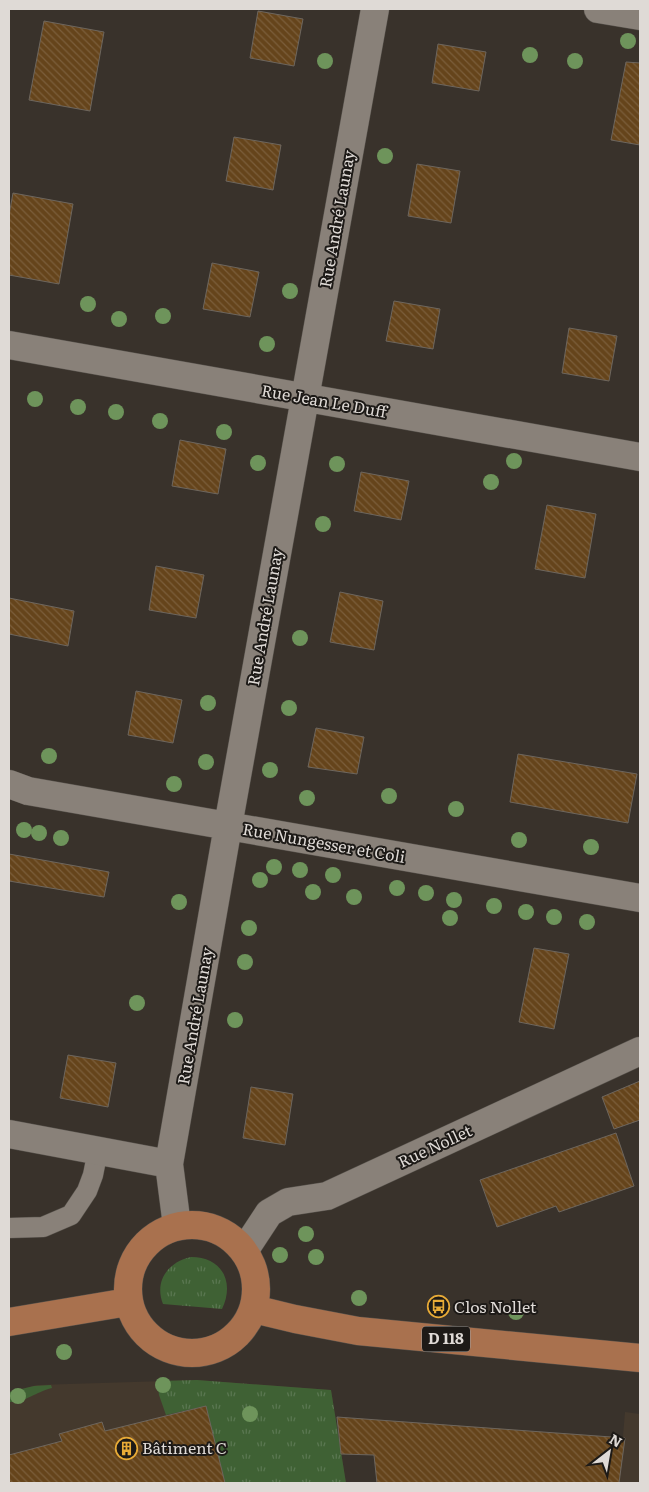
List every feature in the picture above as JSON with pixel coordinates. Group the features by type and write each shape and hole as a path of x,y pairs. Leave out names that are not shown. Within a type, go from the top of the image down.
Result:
{"main road":[{"path":"196,1225 214,1229 231,1238 244,1251 250,1262 257,1285 254,1309 244,1328 229,1343 209,1352 189,1354 168,1349 149,1338 136,1322 128,1302 127,1282 133,1262 144,1246 159,1233 177,1226 196,1225"},
{"path":"9,1322 128,1302"},
{"name":"D 118","path":"254,1309 358,1331 640,1358"}],"street":[{"name":"Rue André Launay","path":"177,1226 169,1164 375,9"},
{"path":"598,9 640,16"},
{"name":"Rue Jean Le Duff","path":"9,344 640,457"},
{"name":"Rue Nungesser et Coli","path":"9,784 28,791 640,898"},
{"name":"Rue Nollet","path":"244,1251 269,1213 288,1202 327,1196 640,1051"},
{"path":"9,1134 169,1164"}],"lane":[{"path":"9,1228 43,1228 71,1216 87,1191 93,1175 98,1150"}],"shaded area":[{"path":"197,1380 331,1390 346,1483 9,1483 9,1392 37,1385"},
{"path":"625,1412 640,1414 640,1483 619,1483"}],"green space":[{"path":"191,1257 211,1261 223,1273 227,1289 222,1309 163,1304 160,1288 165,1274 176,1263"},
{"path":"197,1380 331,1390 346,1483 225,1483 206,1406 166,1415 159,1395 157,1381"},
{"path":"51,1385 52,1388 26,1399 9,1402 9,1392 34,1386"}],"building":[{"path":"258,11 303,19 294,66 250,58"},
{"path":"44,21 104,32 90,111 29,100"},
{"path":"438,44 486,52 479,91 432,83"},
{"path":"626,62 640,63 640,145 611,140"},
{"path":"234,137 281,145 273,190 226,181"},
{"path":"417,164 460,171 451,223 408,216"},
{"path":"13,193 73,204 59,284 9,275 9,215"},
{"path":"212,263 259,272 250,317 203,309"},
{"path":"394,301 440,309 433,349 386,341"},
{"path":"569,328 617,336 609,381 562,373"},
{"path":"180,440 226,449 218,494 172,486"},
{"path":"361,472 409,481 401,520 354,511"},
{"path":"547,505 596,514 585,578 535,569"},
{"path":"156,566 204,575 196,618 149,610"},
{"path":"340,592 383,601 374,650 330,642"},
{"path":"9,598 74,611 68,646 9,634"},
{"path":"136,691 182,700 173,743 128,735"},
{"path":"316,728 364,737 357,774 308,767"},
{"path":"518,754 637,774 628,823 510,802"},
{"path":"9,854 109,872 104,897 9,881"},
{"path":"534,948 569,954 554,1029 519,1022"},
{"path":"68,1055 116,1063 108,1107 60,1098"},
{"path":"640,1081 640,1120 614,1129 602,1097"},
{"path":"251,1087 293,1094 285,1145 243,1138"},
{"path":"616,1133 634,1186 559,1212 556,1206 497,1227 480,1180"},
{"name":"Bâtiment C","path":"206,1406 225,1483 9,1483 9,1455 62,1441 59,1434 102,1422 105,1431"},
{"path":"337,1417 625,1438 619,1483 377,1483 374,1455 341,1454"}],"place":[{"name":"Clos Nollet","path":"438,1307"},
{"name":"Bâtiment C","path":"126,1448"}]}
